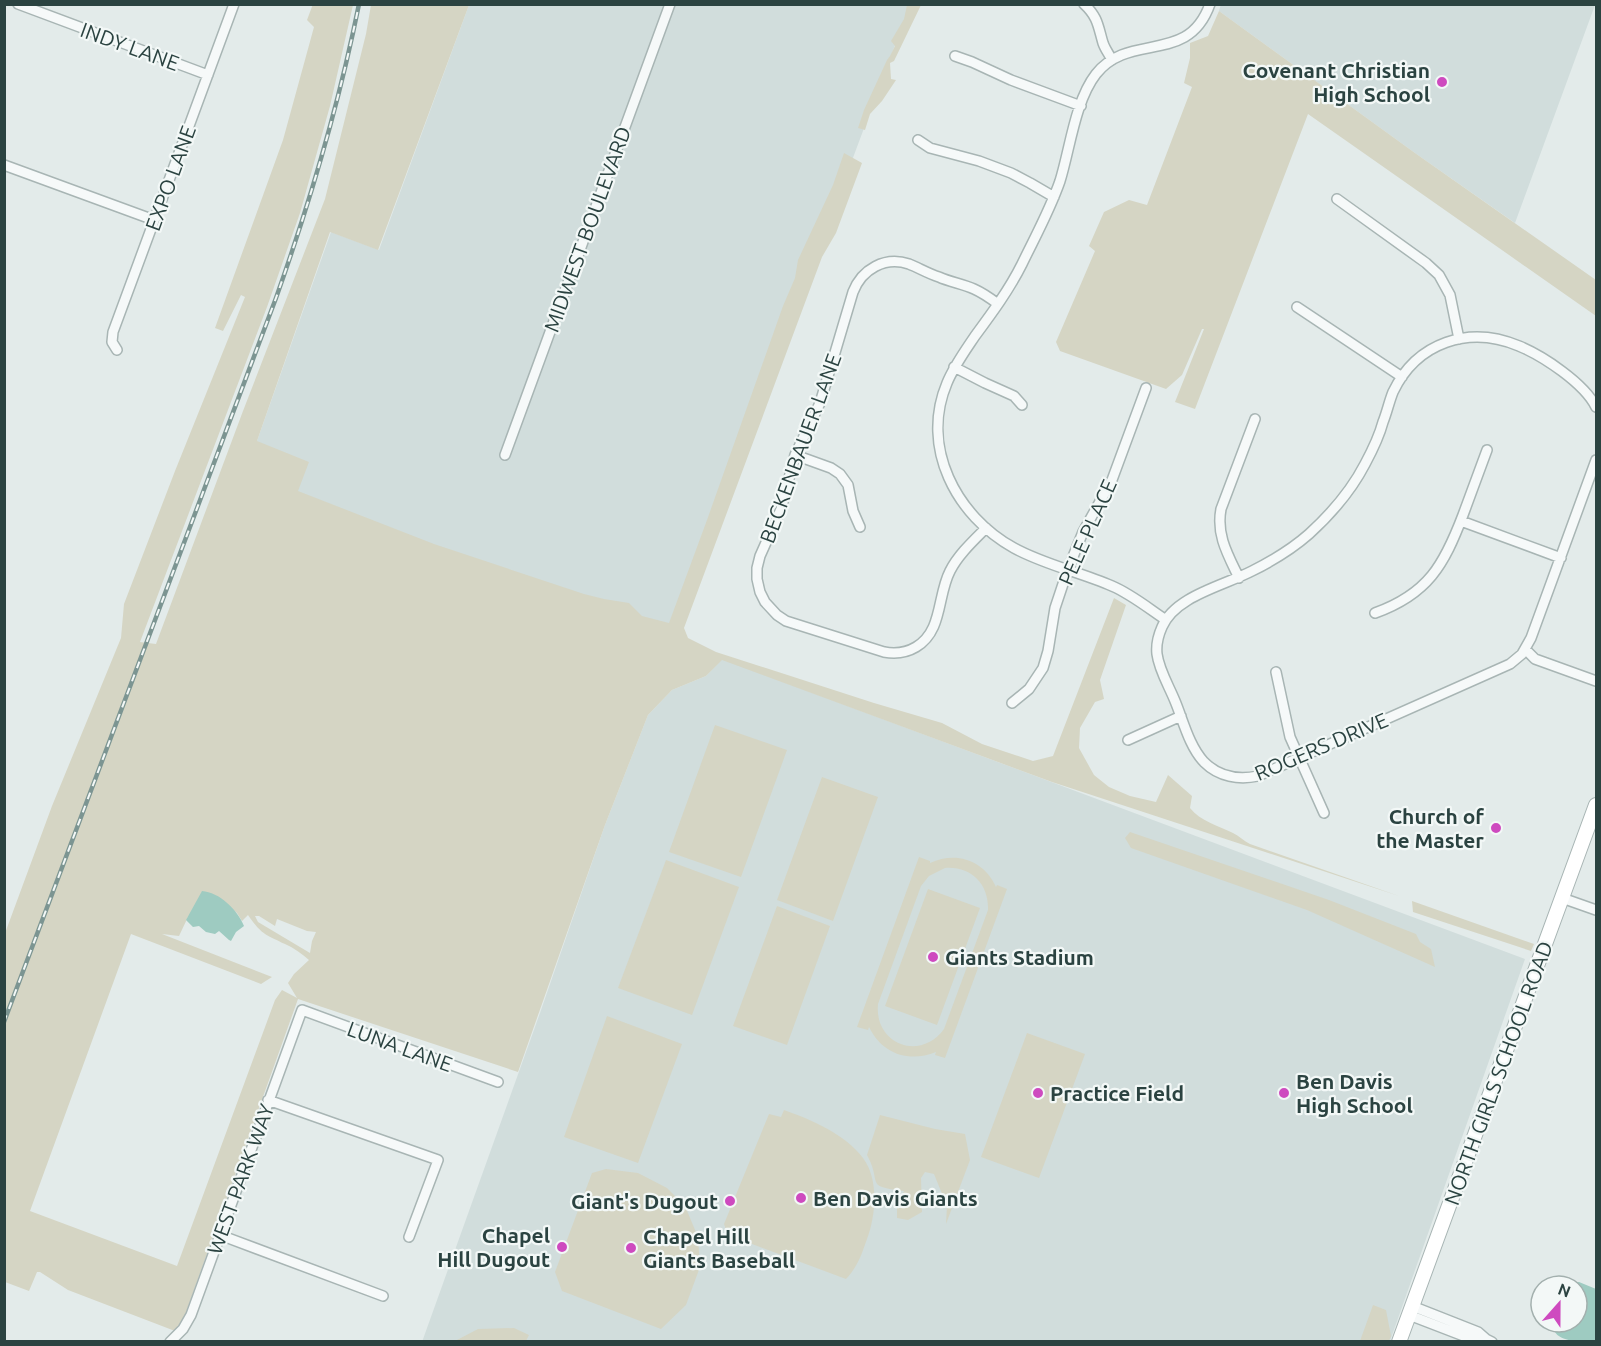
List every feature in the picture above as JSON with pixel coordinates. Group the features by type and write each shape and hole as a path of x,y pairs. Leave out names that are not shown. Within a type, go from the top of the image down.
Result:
{"main road":[{"name":"NORTH GIRLS SCHOOL ROAD","path":"1399,1341 1596,805"}],"street":[{"name":"INDY LANE","path":"18,4 208,75"},
{"name":"EXPO LANE","path":"117,350 112,342 113,332 234,4"},
{"name":"MIDWEST BOULEVARD","path":"505,455 670,4"},
{"path":"1084,4 1100,26 1104,45 1112,60"},
{"path":"1210,4 1201,24 1183,39 1127,53 1104,66 1092,80 1081,106 1054,198 1017,272 998,304 954,367 939,409 938,435 945,469 956,493 970,512 1006,543 1021,551 1113,586 1166,620 1181,604 1239,578 1280,556 1326,518 1354,483 1369,457 1391,397 1402,377 1425,354 1444,343 1473,336 1511,342 1527,349 1565,374 1586,392 1596,406"},
{"path":"955,56 1081,106"},
{"path":"918,140 930,148 979,161 1011,173 1054,198"},
{"path":"4,165 154,220"},
{"path":"1337,199 1426,262 1439,275 1452,302 1459,339"},
{"name":"BECKENBAUER LANE","path":"986,528 950,570 931,633 920,645 906,651 893,653 884,651 795,624 778,616 768,606 761,595 758,584 758,564 762,551 781,509 795,455 820,403 854,289 861,278 870,269 889,262 903,262 939,278 974,289 998,304"},
{"path":"1297,307 1402,377"},
{"path":"954,367 1014,396 1022,405"},
{"name":"PELE PLACE","path":"1012,703 1032,687 1045,665 1054,608 1068,569 1083,532 1112,480 1146,388"},
{"path":"1239,578 1222,540 1219,524 1221,509 1255,420"},
{"path":"1375,613 1400,602 1418,590 1447,555 1487,450"},
{"path":"795,455 831,468 840,474 848,485 853,512 860,527"},
{"path":"1596,460 1525,650 1535,659 1596,681"},
{"path":"1461,521 1561,558"},
{"name":"ROGERS DRIVE","path":"1166,620 1158,638 1160,665 1197,754 1212,768 1228,776 1245,778 1258,776 1508,665 1525,650"},
{"path":"1276,672 1287,728 1324,813"},
{"path":"1128,740 1181,716"},
{"path":"1562,898 1596,910"},
{"name":"LUNA LANE","path":"302,1010 498,1082"},
{"name":"WEST PARK WAY","path":"170,1341 183,1329 190,1318 302,1010"},
{"path":"268,1100 438,1160 409,1237"},
{"path":"220,1235 383,1296"},
{"path":"1410,1310 1478,1332 1489,1340"}],"shaded area":[{"path":"313,4 353,5 330,106 300,213 267,307 140,642 156,644 325,199 366,34 371,5 469,5 378,250 330,232 257,441 309,462 298,491 434,544 584,594 629,603 642,616 669,623 795,278 798,260 833,185 844,153 862,163 836,233 822,257 684,628 688,638 716,652 942,723 982,744 1033,761 1053,756 1114,598 1126,605 1100,680 1104,699 1095,702 1080,728 1079,748 1094,775 1109,787 1130,796 1156,802 1168,775 1192,796 1190,808 1204,820 1233,833 1250,844 1399,896 1052,782 722,660 706,676 672,690 648,715 605,825 518,1072 298,999 185,1315 175,1331 68,1290 40,1272 37,1272 29,1291 5,1282 4,936 52,806 121,638 124,604 245,297 241,295 223,331 215,328 283,140 314,27 307,20","holes":["230,907 242,921 248,915 264,933 292,947 309,960 288,983 297,998 282,990 275,1000 177,1266 30,1211 131,934 261,984 272,977 162,934 179,936 188,917","255,916 275,926 277,919 307,931 316,932 310,953 258,922"]},
{"name":"Covenant Christian High School","path":"1221,4 1595,5 1515,223 1219,11"},
{"path":"469,5 910,5 673,640 294,500 257,441 331,232 379,250"},
{"path":"907,5 921,5 894,61 890,63 891,79 896,80 870,114 865,130 858,128 864,110 895,46 891,41 904,19"},
{"path":"1219,11 1596,280 1596,316 1308,114 1195,409 1175,402 1204,329 1202,329 1182,375 1166,389 1060,351 1056,342 1095,251 1089,246 1104,212 1129,200 1147,205 1192,87 1184,83 1190,58 1190,43 1208,36"},
{"path":"722,659 1525,959 1390,1341 422,1342 605,825 648,715 672,690 706,676"},
{"path":"715,725 787,750 741,877 669,852"},
{"path":"822,777 878,797 833,921 777,900"},
{"path":"1130,832 1329,900 1416,934 1420,942 1431,949 1435,967 1307,910 1131,848 1125,838"},
{"path":"919,857 930,863 950,858 968,860 984,870 996,887 997,885 1007,889 945,1058 935,1055 936,1052 916,1057 897,1054 881,1044 869,1027 868,1030 857,1027","holes":["945,868 954,868 977,878 985,892 988,910 944,1029 934,1039 923,1045 900,1044 883,1029 878,1004 921,886 929,876"]},
{"path":"666,860 739,887 692,1015 618,988"},
{"name":"Giants Stadium","path":"928,889 980,908 937,1025 885,1006"},
{"path":"202,891 221,898 233,908 241,920 244,926 236,932 231,941 219,931 215,934 206,932 199,926 193,927 186,920"},
{"path":"1412,901 1534,944 1531,951 1413,912"},
{"path":"777,906 830,926 787,1045 733,1026"},
{"path":"607,1016 682,1044 638,1163 564,1137"},
{"name":"Practice Field","path":"1027,1033 1085,1054 1039,1178 981,1157"},
{"name":"Ben Davis Giants","path":"784,1110 817,1123 847,1142 863,1158 872,1176 874,1208 870,1229 861,1256 846,1279 728,1235 724,1224 769,1114 781,1117"},
{"path":"880,1115 965,1134 970,1160 946,1224 947,1206 934,1174 925,1172 921,1178 922,1212 908,1220 897,1218 897,1208 904,1191 878,1185 867,1155"},
{"name":"Chapel Hill Giants Baseball","path":"606,1169 638,1173 667,1188 685,1206 698,1237 700,1267 686,1305 661,1329 562,1291 555,1272 592,1173"},
{"path":"1589,1286 1596,1289 1596,1341 1562,1338 1556,1334 1589,1334"},
{"path":"1373,1305 1386,1310 1391,1336 1389,1341 1360,1341"},
{"path":"514,1328 529,1335 526,1341 455,1341 478,1329"}],"railway":[{"path":"4,1022 276,298 323,152 359,4"}],"place":[{"name":"Covenant Christian High School","path":"1442,82"},
{"name":"Church of the Master","path":"1496,828"},
{"name":"Giants Stadium","path":"933,957"},
{"name":"Practice Field","path":"1038,1093"},
{"name":"Ben Davis High School","path":"1284,1093"},
{"name":"Ben Davis Giants","path":"801,1198"},
{"name":"Giant's Dugout","path":"730,1201"},
{"name":"Chapel Hill Dugout","path":"562,1247"},
{"name":"Chapel Hill Giants Baseball","path":"631,1248"}]}
